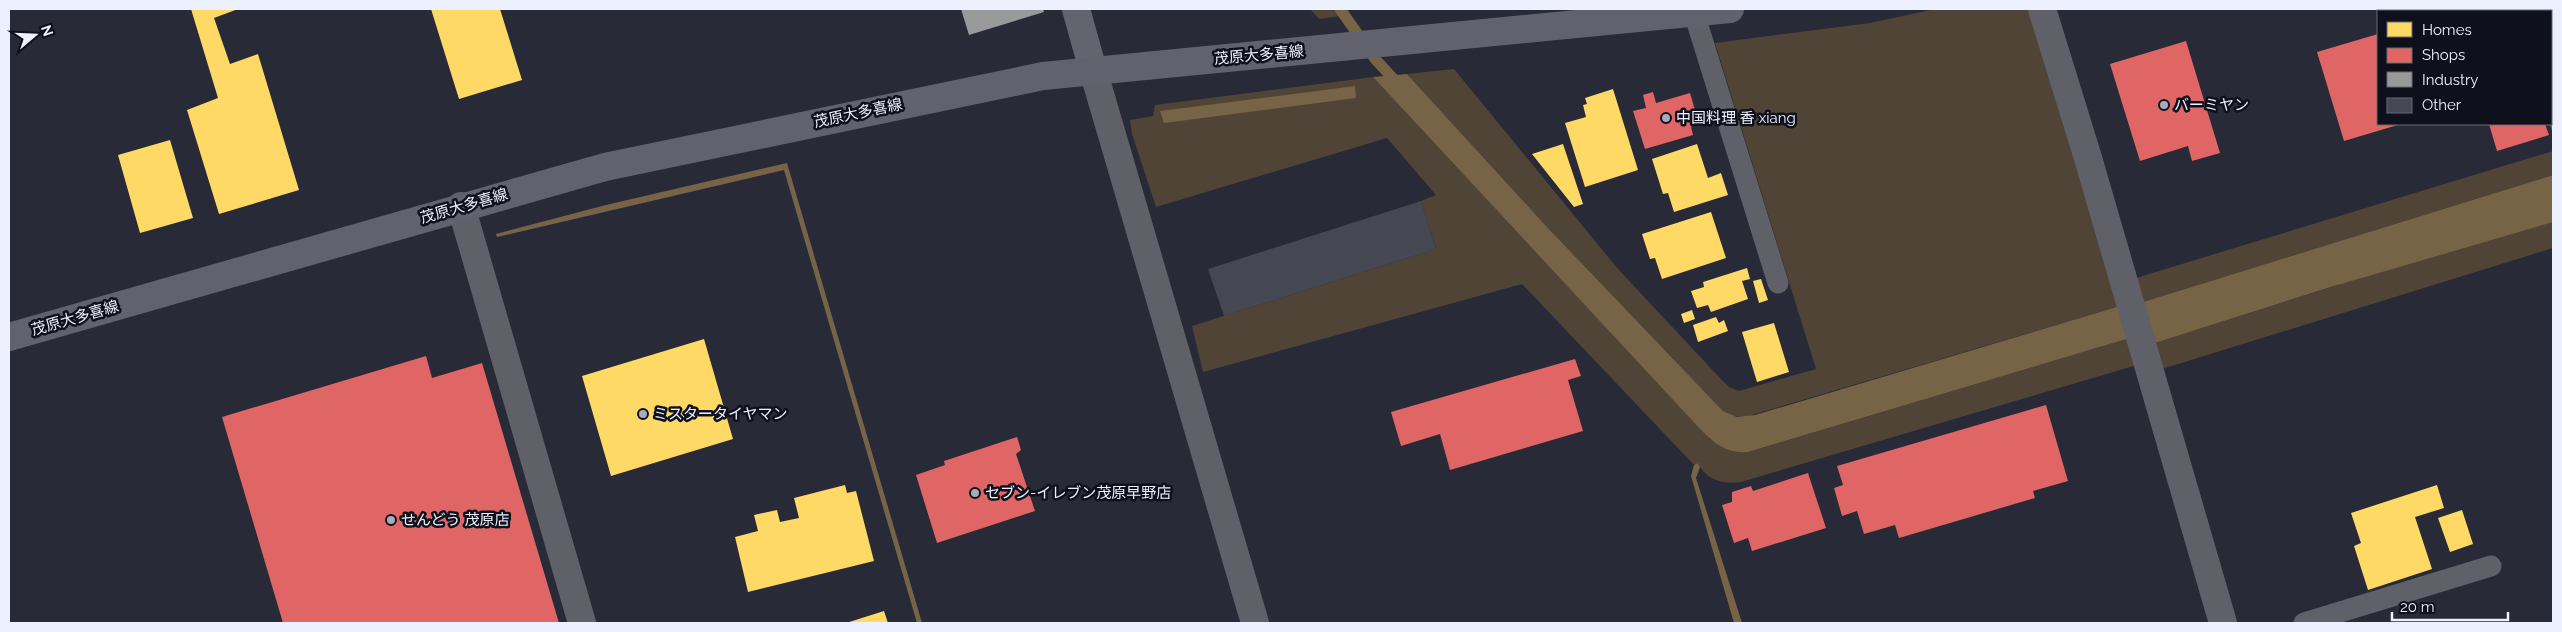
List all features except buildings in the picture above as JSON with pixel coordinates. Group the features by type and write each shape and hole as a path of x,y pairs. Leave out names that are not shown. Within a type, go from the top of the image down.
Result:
{"main road":[{"name":"茂原大多喜線","path":"9,337 461,206 605,167 756,134 1043,76 1730,9"}],"street":[{"path":"1076,9 1255,623"},
{"path":"2042,9 2223,623"},
{"path":"461,206 582,623"}],"lane":[{"path":"1694,13 1778,283"},
{"path":"2304,623 2491,566"}],"shaded area":[{"path":"1310,9 1333,9 1340,16 1319,19"},
{"path":"1935,9 2030,9 2120,306 1745,417 1731,416 1723,411 1549,229 1407,74 1454,69 1618,269 1719,377 1729,387 1739,391 1816,369 1715,43 1870,23"},
{"path":"2552,66 2553,70 2553,135 2550,125 2552,125"},
{"path":"1407,74 1549,229 1723,411 1737,417 1755,415 2120,306 2130,338 1748,452 1730,450 1722,447 1702,431 1373,77"},
{"path":"1373,77 1710,439 1748,452 2130,338 2137,365 1735,483 1716,480 1705,474 1698,463 1694,465 1522,284 1203,372 1192,326 1436,249 1421,201 1436,195 1387,138 1156,207 1132,134 1130,120 1153,116 1155,105"},
{"path":"1355,86 1356,98 1164,123 1160,111"},
{"path":"2553,151 2553,175 2143,302 2136,278"},
{"path":"787,163 922,623 917,623 784,170 497,237 496,234 606,205"},
{"path":"2553,175 2553,222 2331,287 2155,343 2143,302"},
{"path":"2553,217 2553,248 2162,369 2155,343"},
{"path":"1698,463 1700,467 1696,478 1742,623 1734,623 1691,476 1694,465"}],"waterway":[{"path":"1340,9 1376,60 1400,86"}],"place":[{"name":"バーミヤン","path":"2164,105"},
{"name":"中国料理 香 xiang","path":"1666,118"},
{"name":"ミスタータイヤマン","path":"643,414"},
{"name":"セブン-イレブン茂原早野店","path":"975,493"},
{"name":"せんどう 茂原店","path":"391,520"}]}
